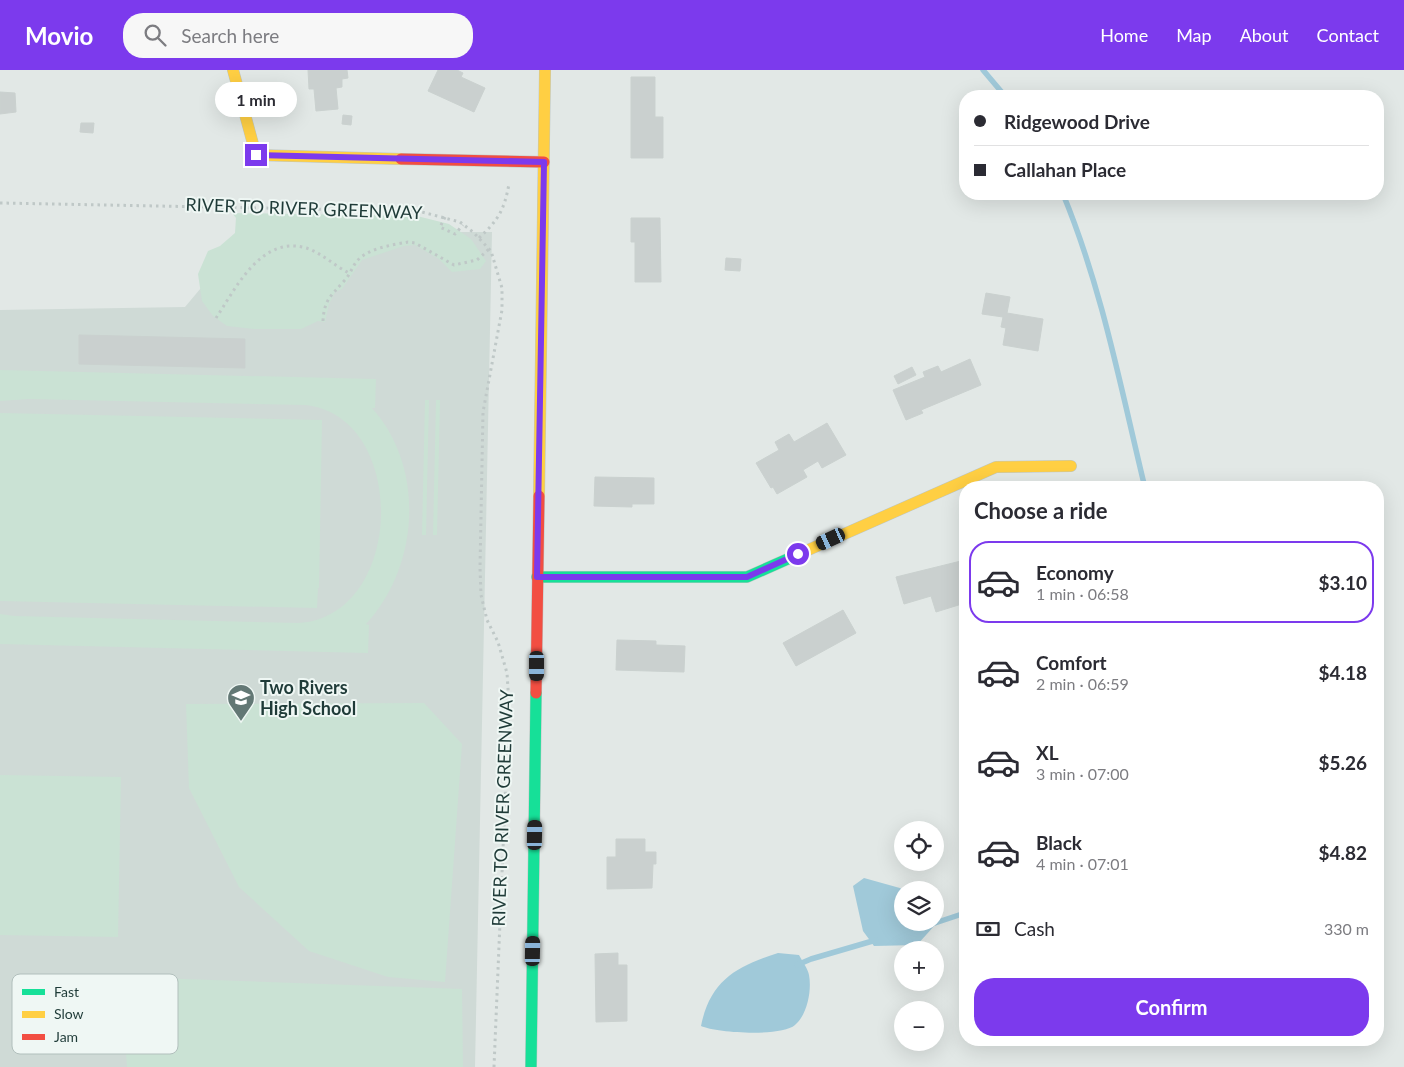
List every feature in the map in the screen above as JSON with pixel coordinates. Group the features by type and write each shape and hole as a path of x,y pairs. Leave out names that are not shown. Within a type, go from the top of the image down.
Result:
{"street":[{"path":"233,70 256,155 544,162"},
{"path":"531,1067 545,70"},
{"path":"964,481 996,467 1071,466"},
{"path":"537,577 747,577 959,483"}],"path":[{"path":"479,238 501,214 506,205 510,177"},
{"name":"RIVER TO RIVER GREENWAY","path":"0,203 418,211 445,217 464,225 489,249 497,264 502,288 502,310 483,412 481,594 487,620 498,642 507,673 509,704 494,1067"},
{"path":"445,217 440,227 455,234 464,225"},
{"path":"324,321 326,305 331,292 364,255 408,242 415,243 454,265 478,260 489,249"},
{"path":"216,318 245,273 267,253 280,247 293,245 308,248 349,273"}],"shaded area":[{"name":"Two Rivers High School","path":"248,232 492,232 475,1067 0,1067 0,310 185,307"}],"green space":[{"path":"232,213 417,216 449,224 471,239 486,261 480,269 452,272 439,259 415,245 404,246 362,260 342,289 335,292 329,304 325,322 318,321 301,329 254,329 227,326 213,316 202,301 198,274 208,251 220,246 235,233 236,218"},
{"path":"0,370 376,379 375,408 372,408 389,432 401,459 408,488 409,517 405,546 397,575 384,601 366,624 369,625 368,653 0,644 0,614 14,616 298,623 333,613 359,588 375,555 381,516 377,477 363,443 339,417 305,405 29,399 0,401"},
{"path":"425,400 429,400 426,535 422,535"},
{"path":"436,400 440,400 437,535 433,535"},
{"path":"0,413 322,420 317,608 0,601"},
{"path":"424,703 462,744 445,982 388,977 309,951 239,887 189,788 186,704"},
{"path":"0,775 121,777 118,937 0,935"},
{"path":"178,979 462,989 463,1067 127,1067 126,1054 178,1054"}],"water":[{"path":"864,878 894,886 894,931 930,931 921,941 894,941 894,946 874,946 863,931 853,886"},
{"path":"778,953 799,955 809,975 808,1002 803,1015 795,1025 788,1029 777,1031 749,1033 701,1026 711,997 727,977 750,964"}],"building":[{"path":"308,70 347,70 348,78 342,79 342,87 336,88 338,109 316,111 314,89 309,89"},
{"path":"438,70 457,70 463,73 461,77 485,88 474,112 428,91"},
{"path":"631,77 655,77 655,117 663,117 663,158 631,158"},
{"path":"0,92 15,93 16,112 0,114"},
{"path":"343,115 352,116 351,125 342,124"},
{"path":"81,123 94,123 93,133 80,132"},
{"path":"631,218 660,218 661,282 635,282 635,242 631,242"},
{"path":"726,258 741,259 740,271 725,270"},
{"path":"986,293 1010,297 1007,313 1043,319 1038,351 1003,345 1006,328 1001,327 1003,317 982,314"},
{"path":"79,335 245,339 245,368 79,364"},
{"path":"970,359 981,385 921,410 923,413 906,420 893,390 925,377 923,372 938,366 941,372"},
{"path":"912,367 916,375 898,384 894,376"},
{"path":"827,423 846,455 822,468 818,461 803,470 807,477 777,494 773,487 771,488 756,463 779,450 775,442 789,434 794,442"},
{"path":"595,477 654,478 654,504 632,504 632,507 594,506"},
{"path":"959,561 959,605 936,612 931,596 904,604 896,577"},
{"path":"843,610 856,633 796,666 783,643"},
{"path":"617,640 656,641 656,645 685,646 684,672 616,670"},
{"path":"616,839 645,839 645,852 656,852 656,864 653,864 652,888 607,889 607,857 616,857"},
{"path":"618,953 618,965 627,965 627,1021 596,1022 595,954"}],"waterway":[{"path":"983,70 1000,90"},
{"path":"1065,200 1100,302 1143,481"},
{"path":"944,920 959,915"},
{"path":"797,965 876,940"}],"traffic: fast":[{"path":"537,577 747,577 799,554"},
{"path":"531,1067 536,693"}],"traffic: slow":[{"path":"233,70 256,155 401,159"},
{"path":"539,496 545,70"},
{"path":"964,481 996,467 1071,466"},
{"path":"799,554 959,483"}],"traffic: jam":[{"path":"401,159 544,162"},
{"path":"536,693 539,496"}],"place":[{"name":"Two Rivers High School","path":"241,722"}],"route":[{"path":"256,155 544,162 537,577 747,577 798,554"}]}
